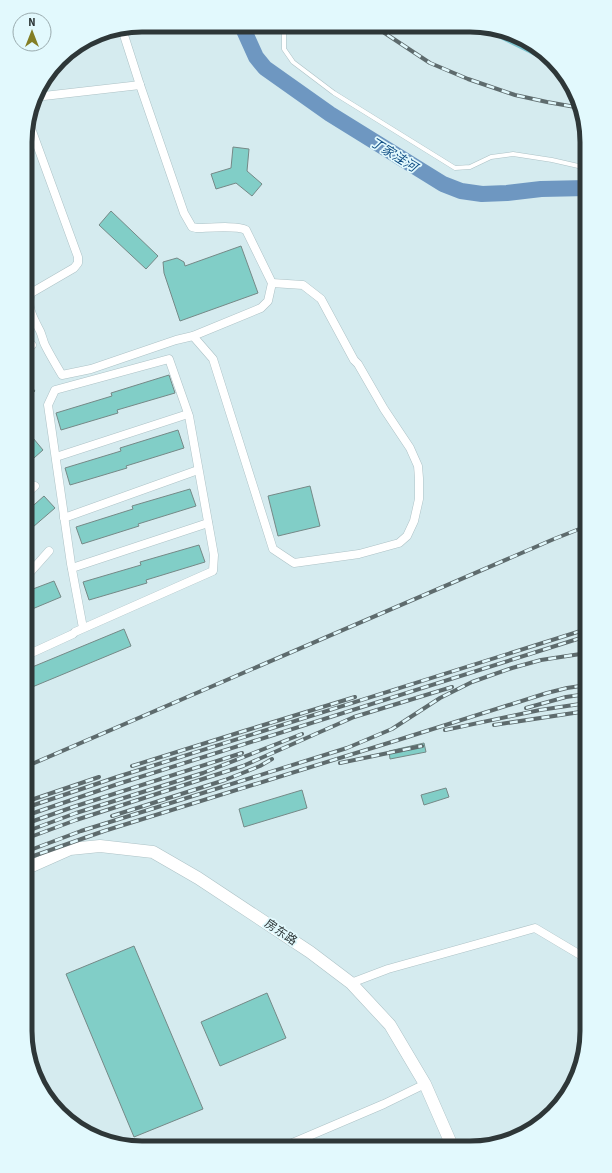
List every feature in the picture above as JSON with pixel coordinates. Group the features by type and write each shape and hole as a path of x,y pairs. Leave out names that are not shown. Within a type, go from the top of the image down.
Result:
{"main road":[{"name":"房东路","path":"32,866 70,849 100,846 153,852 198,878 251,912 310,952 351,983 390,1025 425,1084 450,1141"}],"street":[{"path":"32,314 44,344 62,375 91,369 176,340 193,336 261,308 268,301 272,282 250,236 243,228 192,227 184,213 124,34"},
{"path":"42,96 140,85"},
{"path":"32,292 74,268 78,263 78,257 33,133"},
{"path":"193,336 213,358 273,549 294,563 359,554 399,543 407,536 414,521 419,499 418,466 410,448 384,410 358,364 354,360 321,299 304,285 272,282"},
{"path":"32,653 83,628 213,571 214,555 188,414 169,359 55,390 48,405 64,518 83,628"},
{"path":"56,457 188,414"},
{"path":"64,518 198,470"},
{"path":"32,489 35,486"},
{"path":"72,568 208,522"},
{"path":"32,571 49,551"},
{"path":"351,983 388,969 534,928 580,955"},
{"path":"297,1141 384,1104 425,1084"}],"lane":[{"path":"284,32 284,49 293,62 334,93 455,168 470,167 491,157 513,154 580,166"}],"shaded area":[{"path":"489,34 519,43 545,61"}],"building":[{"path":"118,35 91,45 106,38"},
{"path":"233,147 249,149 247,171 262,184 252,196 236,183 216,189 211,174 231,168"},
{"path":"111,211 158,256 146,269 99,225"},
{"path":"241,246 258,293 180,321 164,273 163,262 177,258 184,262 185,266"},
{"path":"169,375 175,393 117,410 118,413 61,430 56,413 112,396 111,393"},
{"path":"178,430 184,448 126,466 127,468 70,485 65,468 121,451 120,448"},
{"path":"33,438 43,450 32,460"},
{"path":"310,486 320,526 278,536 268,496"},
{"path":"190,489 196,506 138,524 139,526 82,544 76,527 133,509 132,506"},
{"path":"44,496 55,508 32,528 32,507"},
{"path":"199,545 205,562 146,580 147,583 89,600 83,582 141,565 140,562"},
{"path":"54,581 61,597 32,609 32,589"},
{"path":"124,629 131,646 32,687 32,667"},
{"path":"424,743 426,752 390,759 389,751"},
{"path":"446,788 449,797 424,805 421,795"},
{"path":"302,790 307,808 244,827 239,809"},
{"path":"134,946 203,1109 134,1137 66,974"},
{"path":"267,993 286,1038 220,1066 201,1022"}],"waterway":[{"name":"丁家洼河","path":"245,32 256,57 265,68 330,114 443,184 461,191 482,194 541,189 580,188"}],"railway":[{"path":"383,32 430,63 468,79 515,95 574,107"},
{"path":"32,764 580,529"},
{"path":"32,806 117,777 580,631"},
{"path":"32,814 118,784 580,638"},
{"path":"32,849 81,831 347,748 392,729 440,698 472,682 541,660 580,654"},
{"path":"32,857 104,831 547,693 580,686"},
{"path":"32,836 76,820 243,766 354,717 452,687"},
{"path":"526,708 566,697 580,695"},
{"path":"132,766 355,697"},
{"path":"445,730 540,710 580,704"},
{"path":"494,725 580,712"},
{"path":"32,829 76,813 203,773 302,734"},
{"path":"340,763 422,746"},
{"path":"32,822 242,753"},
{"path":"112,816 225,780 260,766 272,759"},
{"path":"32,800 99,777"}]}
